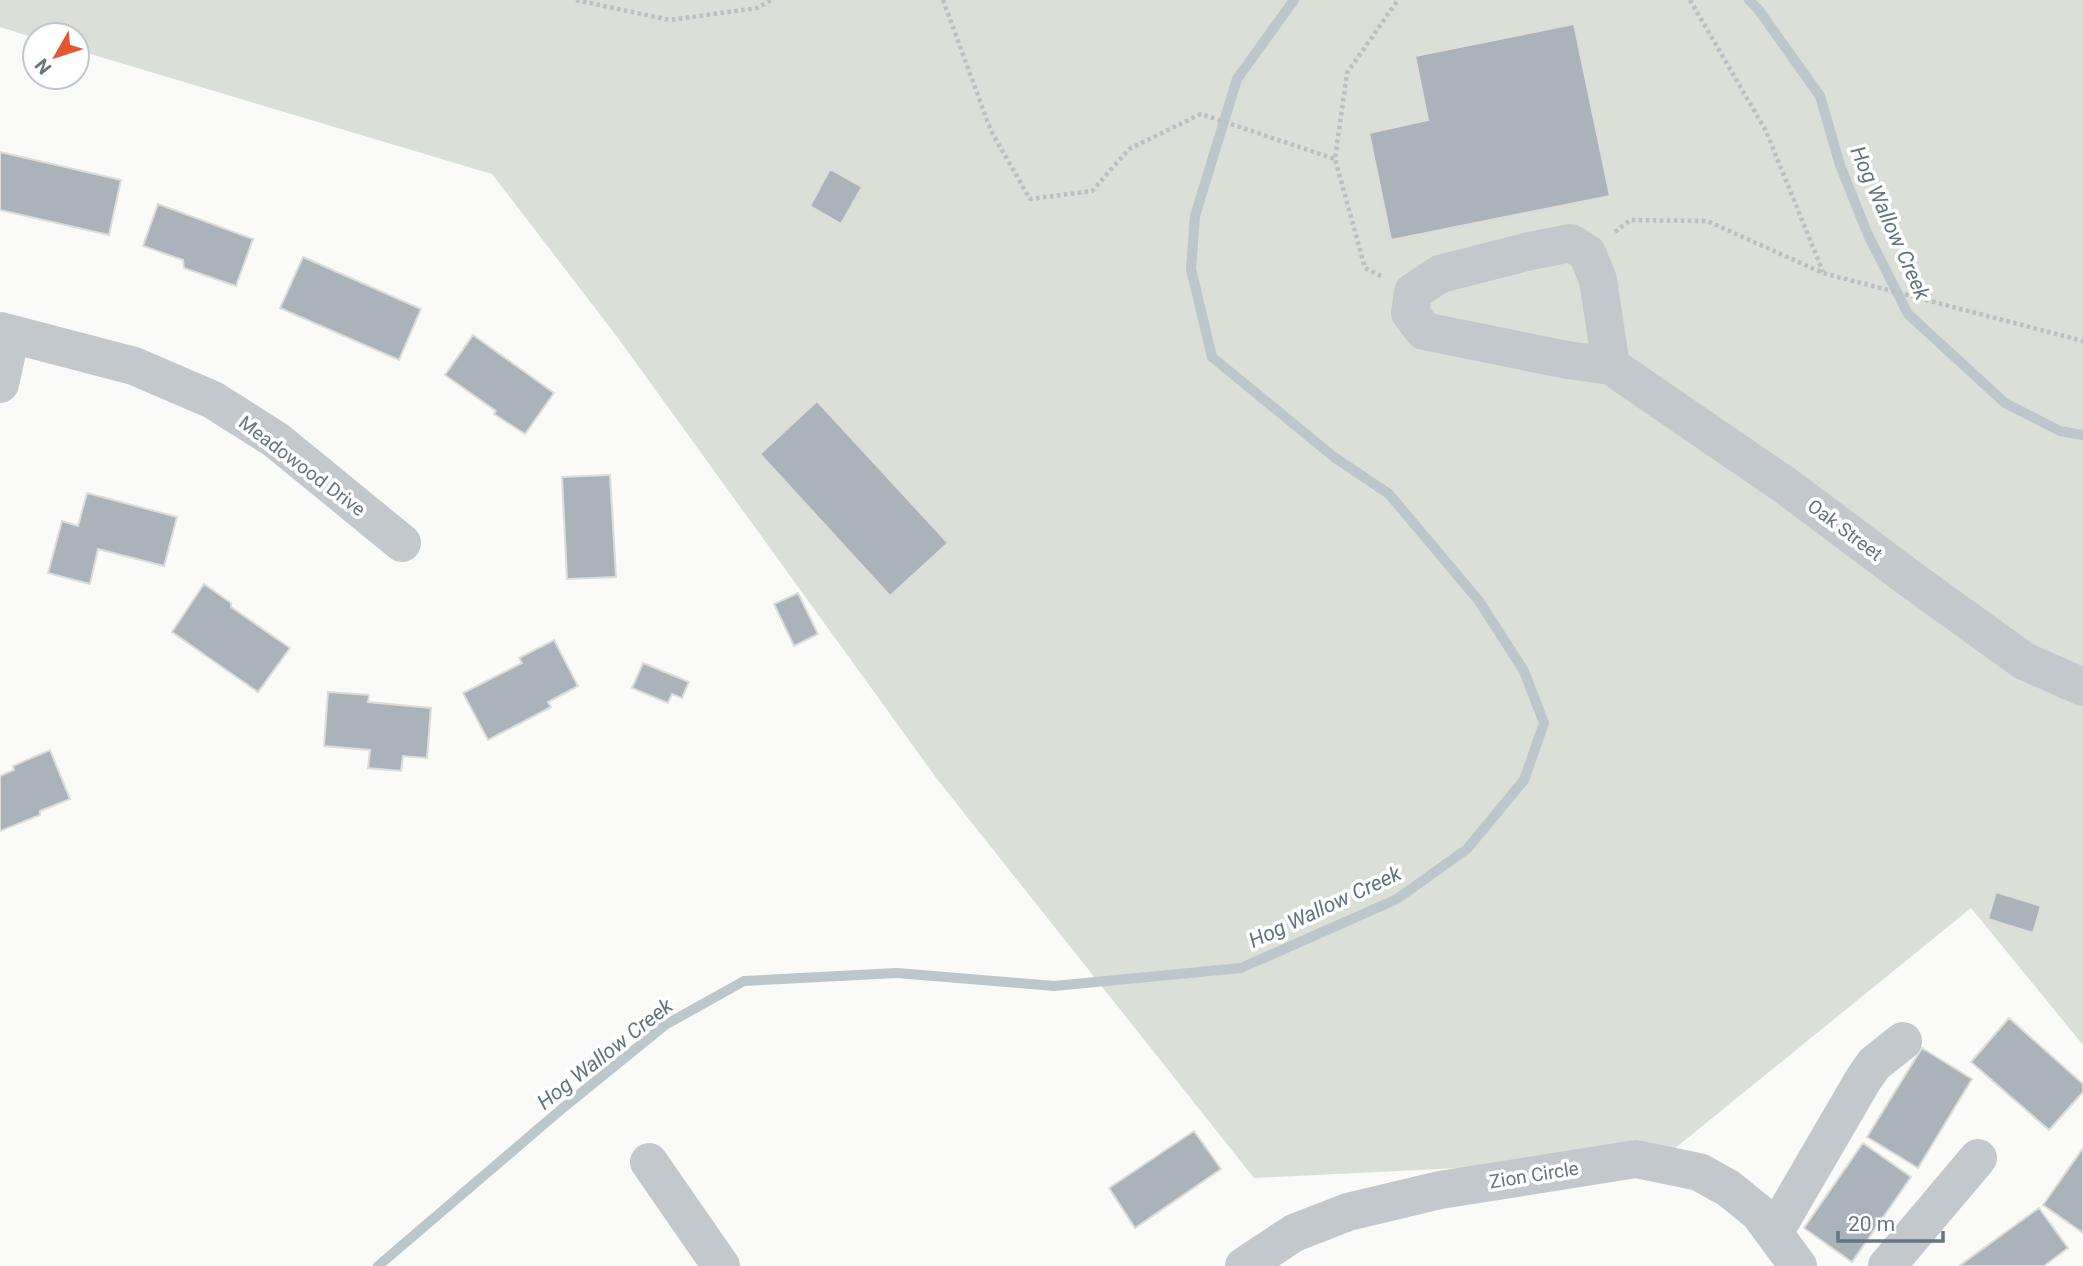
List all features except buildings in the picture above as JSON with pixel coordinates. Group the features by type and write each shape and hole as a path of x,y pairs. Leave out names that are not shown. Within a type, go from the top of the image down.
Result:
{"street":[{"path":"1413,292 1440,274 1571,243 1587,253 1598,280 1611,366"},
{"name":"Oak Street","path":"1413,292 1410,313 1424,331 1567,360 1611,366 1786,486 2024,661 2083,687"},
{"path":"0,384 6,332"},
{"name":"Meadowood Drive","path":"6,332 134,366 213,400 276,440 402,543"},
{"path":"1774,1233 1863,1080 1874,1064 1903,1041"},
{"path":"1887,1266 1978,1158"},
{"name":"Zion Circle","path":"1244,1266 1294,1233 1348,1212 1440,1190 1636,1159 1699,1172 1728,1188 1759,1213 1798,1266"},
{"path":"649,1162 721,1266"}],"path":[{"path":"576,0 670,20 757,8 771,0"},
{"path":"943,0 991,131 1030,199 1092,191 1129,149 1201,114 1335,159"},
{"path":"1398,0 1347,73 1335,159 1365,268 1413,292"},
{"path":"1690,0 1766,131 1823,273"},
{"path":"1630,220 1707,221 1823,273 2083,341"}],"shaded area":[{"path":"0,0 2083,0 2083,1045 1971,908 1663,1158 1254,1178 937,779 618,338 492,174 91,54 91,21 21,21 21,34 0,27"}],"waterway":[{"name":"Hog Wallow Creek","path":"378,1266 564,1107 665,1025 744,981 897,973 1054,986 1241,968 1397,899 1467,849 1524,780 1544,723 1524,671 1479,601 1389,494 1334,457 1212,357 1191,269 1195,216 1237,79 1294,0"},
{"name":"Hog Wallow Creek","path":"1749,0 1820,96 1840,165 1868,235 1908,314 2005,403 2060,431 2083,435"}]}
